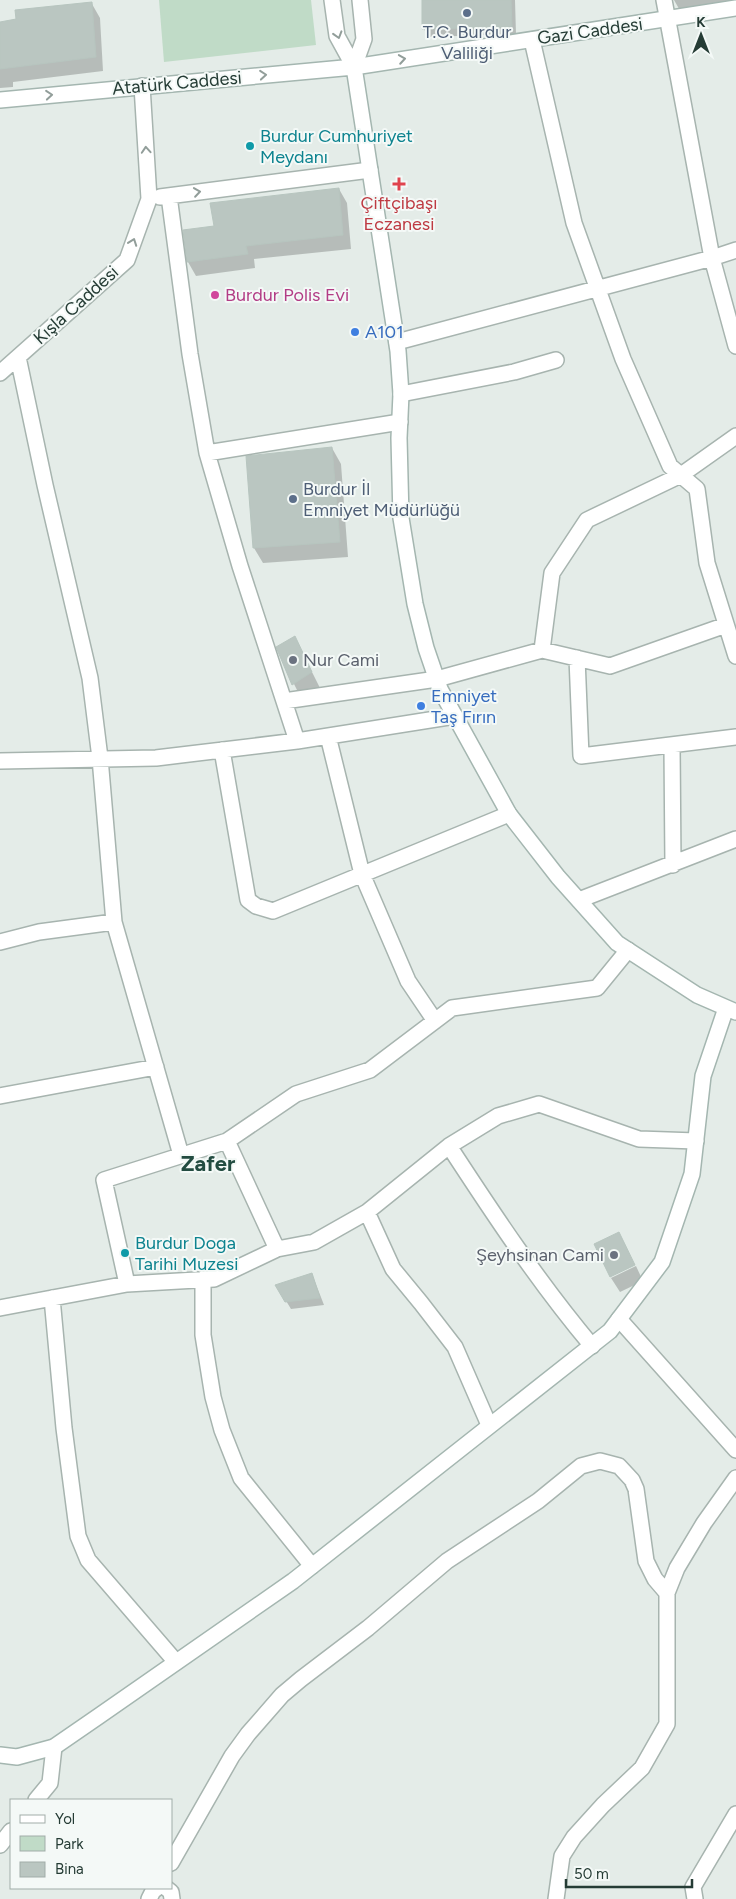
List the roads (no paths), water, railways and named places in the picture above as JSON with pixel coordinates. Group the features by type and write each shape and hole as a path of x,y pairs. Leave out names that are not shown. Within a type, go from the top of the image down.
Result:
{"street":[{"path":"0,1755 17,1757 54,1747 312,1566 610,1331 662,1262 692,1174 703,1076 731,1010 696,996 617,943 529,842 509,814 455,716 437,679 426,648 415,604 401,518 399,489 401,394 397,342 354,67 337,36 332,0"},
{"path":"354,67 364,39 360,0"},
{"path":"664,0 712,258 736,346"},
{"name":"Gazi Caddesi","path":"354,67 736,8"},
{"path":"532,40 574,223 623,359 670,466 697,489 707,563 736,656"},
{"name":"Atatürk Caddesi","path":"0,100 354,67"},
{"path":"142,86 149,199 370,170"},
{"path":"169,196 190,354 207,453 240,566 297,741"},
{"name":"Kışla Caddesi","path":"0,374 127,260 149,199"},
{"path":"397,342 736,250"},
{"path":"18,357 45,485 90,678 100,758 114,922 182,1155"},
{"path":"401,394 514,372 556,360"},
{"path":"207,453 400,422"},
{"path":"542,650 552,573 587,520 681,476 736,436"},
{"path":"284,701 437,679 542,650 610,666 726,625"},
{"path":"577,658 581,756 736,737"},
{"path":"0,761 156,758 297,741 455,716"},
{"path":"328,736 362,874 408,981 434,1021"},
{"path":"672,746 673,864"},
{"path":"222,750 248,900 264,910 273,911 509,814"},
{"path":"579,900 736,839"},
{"path":"0,942 39,932 114,922"},
{"path":"128,1284 104,1180 227,1141 296,1094 370,1070 452,1008 597,988 628,950"},
{"path":"0,1096 156,1066"},
{"path":"0,1308 128,1284 214,1279 277,1249 314,1242 367,1212 449,1146 498,1116 538,1104 639,1139 696,1141"},
{"path":"227,1141 277,1249"},
{"path":"449,1146 512,1243 592,1346"},
{"path":"367,1212 393,1269 455,1348 489,1425"},
{"path":"203,1279 203,1334 213,1397 222,1430 241,1478 312,1566"},
{"path":"52,1298 64,1428 78,1536 88,1560 176,1662"},
{"path":"619,1319 736,1450"},
{"path":"172,1861 232,1756 248,1734 282,1695 368,1628 448,1561 538,1501 581,1466 600,1461 610,1462 619,1466 632,1480 636,1488 646,1561 656,1579 667,1593"},
{"path":"556,1899 562,1856 574,1837 603,1805 642,1768 667,1724 667,1593 677,1568 704,1523 736,1478"},
{"path":"37,1799 50,1783 54,1747"},
{"path":"696,1899 693,1887 736,1814"},
{"path":"0,1845 10,1832"}],"place":[{"name":"T.C. Burdur Valiliği","path":"467,13"},
{"name":"Burdur Cumhuriyet Meydanı","path":"250,146"},
{"name":"Çiftçibaşı Eczanesi","path":"399,184"},
{"name":"Burdur Polis Evi","path":"215,295"},
{"name":"A101","path":"355,332"},
{"name":"Burdur İl Emniyet Müdürlüğü","path":"293,499"},
{"name":"Nur Cami","path":"293,660"},
{"name":"Emniyet Taş Fırın","path":"421,706"},
{"name":"Burdur Doga Tarihi Muzesi","path":"125,1253"},
{"name":"Şeyhsinan Cami","path":"614,1255"}],"district":[{"name":"Zafer","path":"208,1163"}]}
